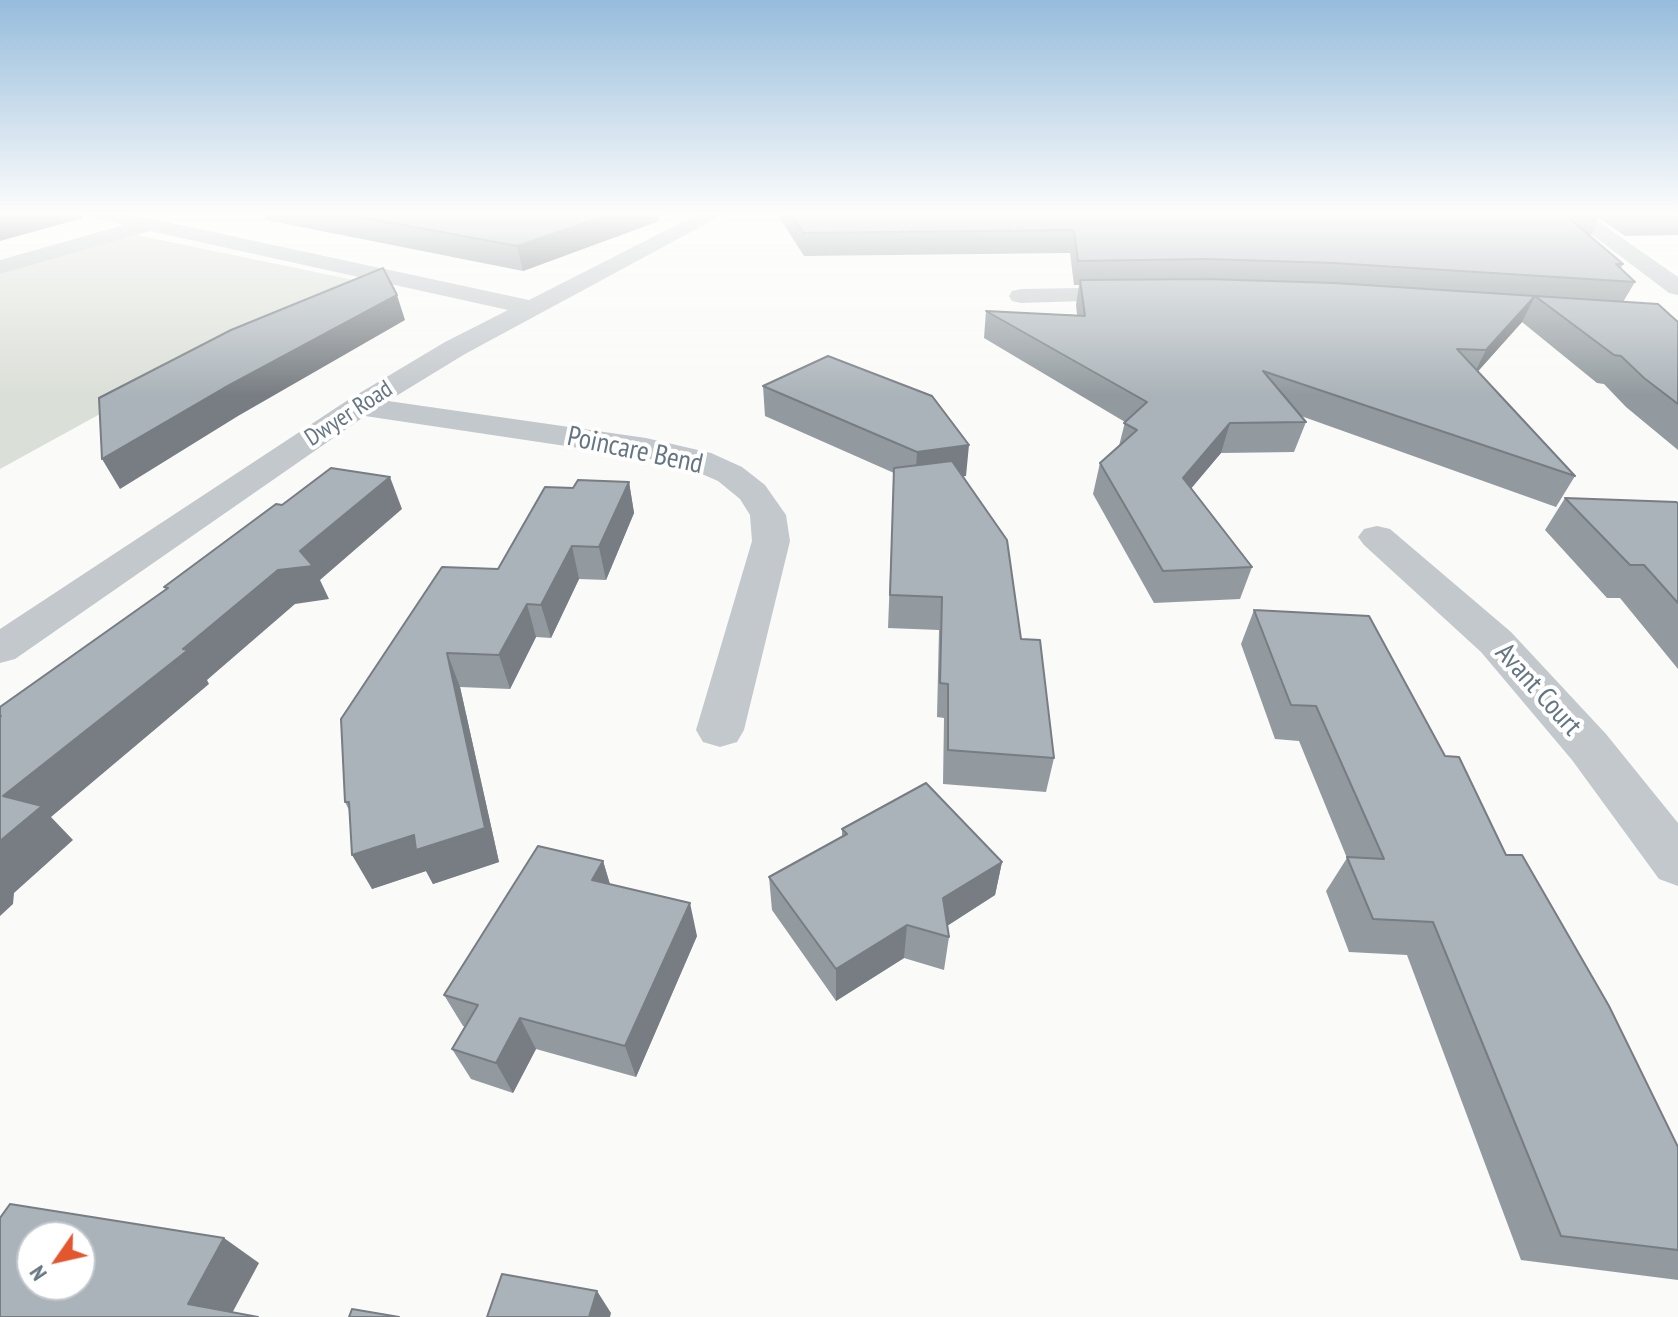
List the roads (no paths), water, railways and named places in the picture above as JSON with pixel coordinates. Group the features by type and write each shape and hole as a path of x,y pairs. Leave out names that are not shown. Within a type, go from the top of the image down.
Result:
{"street":[{"path":"373,273 532,308"},
{"name":"Dwyer Road","path":"0,649 359,406 455,348 599,273"},
{"path":"1658,273 1678,288"},
{"path":"1021,296 1157,294"},
{"name":"Poincare Bend","path":"359,406 646,448 699,460 730,474 753,492 768,515 771,541 720,730"},
{"name":"Avant Court","path":"1377,537 1496,642 1589,747 1678,863"}]}
